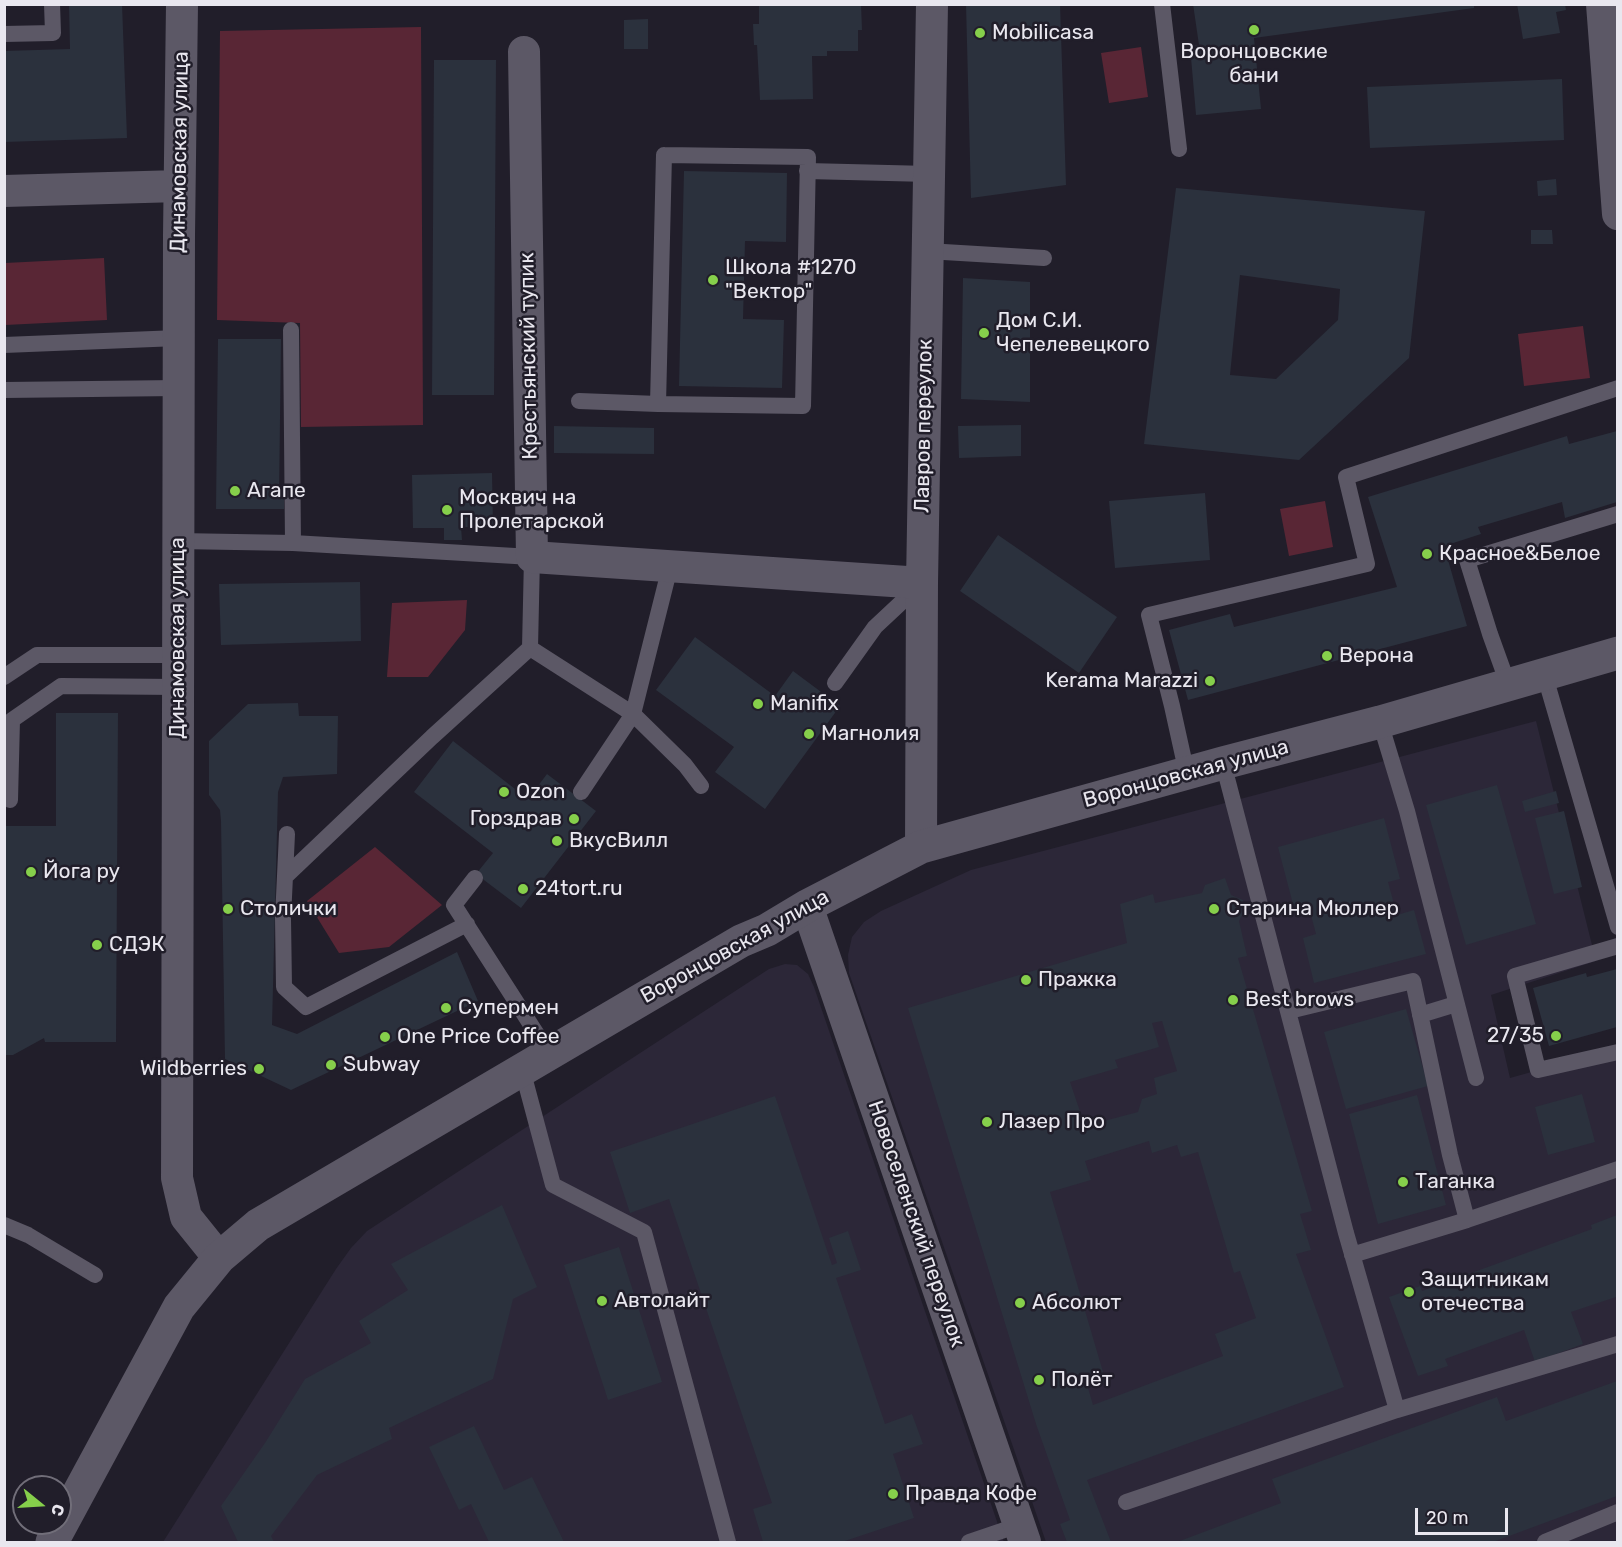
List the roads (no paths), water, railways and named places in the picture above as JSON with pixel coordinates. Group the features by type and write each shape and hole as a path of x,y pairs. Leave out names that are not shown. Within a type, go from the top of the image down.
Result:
{"main road":[{"name":"Воронцовская улица","path":"52,1542 179,1307 219,1258 258,1226 741,941 767,930 807,906 921,847 1223,762 1380,722 1617,653"}],"street":[{"name":"Динамовская улица","path":"182,4 178,338 177,1178 186,1217 219,1258"},
{"name":"Лавров переулок","path":"921,847 922,583 932,4"},
{"path":"1602,4 1617,214"},
{"name":"Крестьянский тупик","path":"524,52 532,557"},
{"path":"4,191 179,186"},
{"path":"532,557 922,583"},
{"name":"Новоселенский переулок","path":"807,906 1022,1534"}],"lane":[{"path":"4,34 52,33 52,4"},
{"path":"1162,4 1179,149"},
{"path":"579,401 658,404 803,406 808,157 664,155 658,404"},
{"path":"807,171 929,174"},
{"path":"927,251 1044,258"},
{"path":"291,330 293,543"},
{"path":"4,345 178,338"},
{"path":"4,390 178,388"},
{"path":"1187,774 1149,615 1367,564 1346,477 1617,388"},
{"path":"1508,684 1467,560 1617,514"},
{"path":"178,541 293,543 532,557 530,648 432,737 286,876"},
{"path":"581,792 633,714 670,567"},
{"path":"835,683 875,627 922,583"},
{"path":"530,648 633,714 685,765 701,786"},
{"path":"4,677 37,655 178,655"},
{"path":"1544,673 1617,927"},
{"path":"10,800 12,720 61,686 177,687"},
{"path":"1380,722 1407,811 1476,1078"},
{"path":"1223,762 1352,1255 1397,1410"},
{"path":"287,834 283,918 285,987 306,1006 467,924"},
{"path":"475,878 454,905 467,924 535,1061 553,1185 644,1232 728,1542"},
{"path":"1617,946 1515,976 1538,1070 1617,1052"},
{"path":"1289,1011 1413,981 1450,1155 1467,1220"},
{"path":"1420,1014 1456,1004"},
{"path":"1352,1255 1467,1220 1617,1169"},
{"path":"4,1225 28,1235 95,1275"},
{"path":"1126,1502 1397,1410 1617,1344"},
{"path":"1545,1542 1617,1512"},
{"path":"969,1542 1022,1534"}],"place":[{"name":"Воронцовские бани","path":"1254,30"},
{"name":"Mobilicasa","path":"980,33"},
{"name":"Школа #1270 \"Вектор\"","path":"713,280"},
{"name":"Дом С.И. Чепелевецкого","path":"984,333"},
{"name":"Агапе","path":"235,491"},
{"name":"Москвич на Пролетарской","path":"447,510"},
{"name":"Красное&Белое","path":"1427,554"},
{"name":"Верона","path":"1327,656"},
{"name":"Kerama Marazzi","path":"1210,681"},
{"name":"Manifix","path":"758,704"},
{"name":"Магнолия","path":"809,734"},
{"name":"Ozon","path":"504,792"},
{"name":"Горздрав","path":"574,819"},
{"name":"ВкусВилл","path":"557,841"},
{"name":"Йога ру","path":"31,872"},
{"name":"24tort.ru","path":"523,889"},
{"name":"Столички","path":"228,909"},
{"name":"Старина Мюллер","path":"1214,909"},
{"name":"СДЭК","path":"97,945"},
{"name":"Пражка","path":"1026,980"},
{"name":"Best brows","path":"1233,1000"},
{"name":"Супермен","path":"446,1008"},
{"name":"27/35","path":"1556,1036"},
{"name":"One Price Coffee","path":"385,1037"},
{"name":"Subway","path":"331,1065"},
{"name":"Wildberries","path":"259,1069"},
{"name":"Лазер Про","path":"987,1122"},
{"name":"Таганка","path":"1403,1182"},
{"name":"Защитникам отечества","path":"1409,1292"},
{"name":"Автолайт","path":"602,1301"},
{"name":"Абсолют","path":"1020,1303"},
{"name":"Полёт","path":"1039,1380"},
{"name":"Правда Кофе","path":"893,1494"}]}
